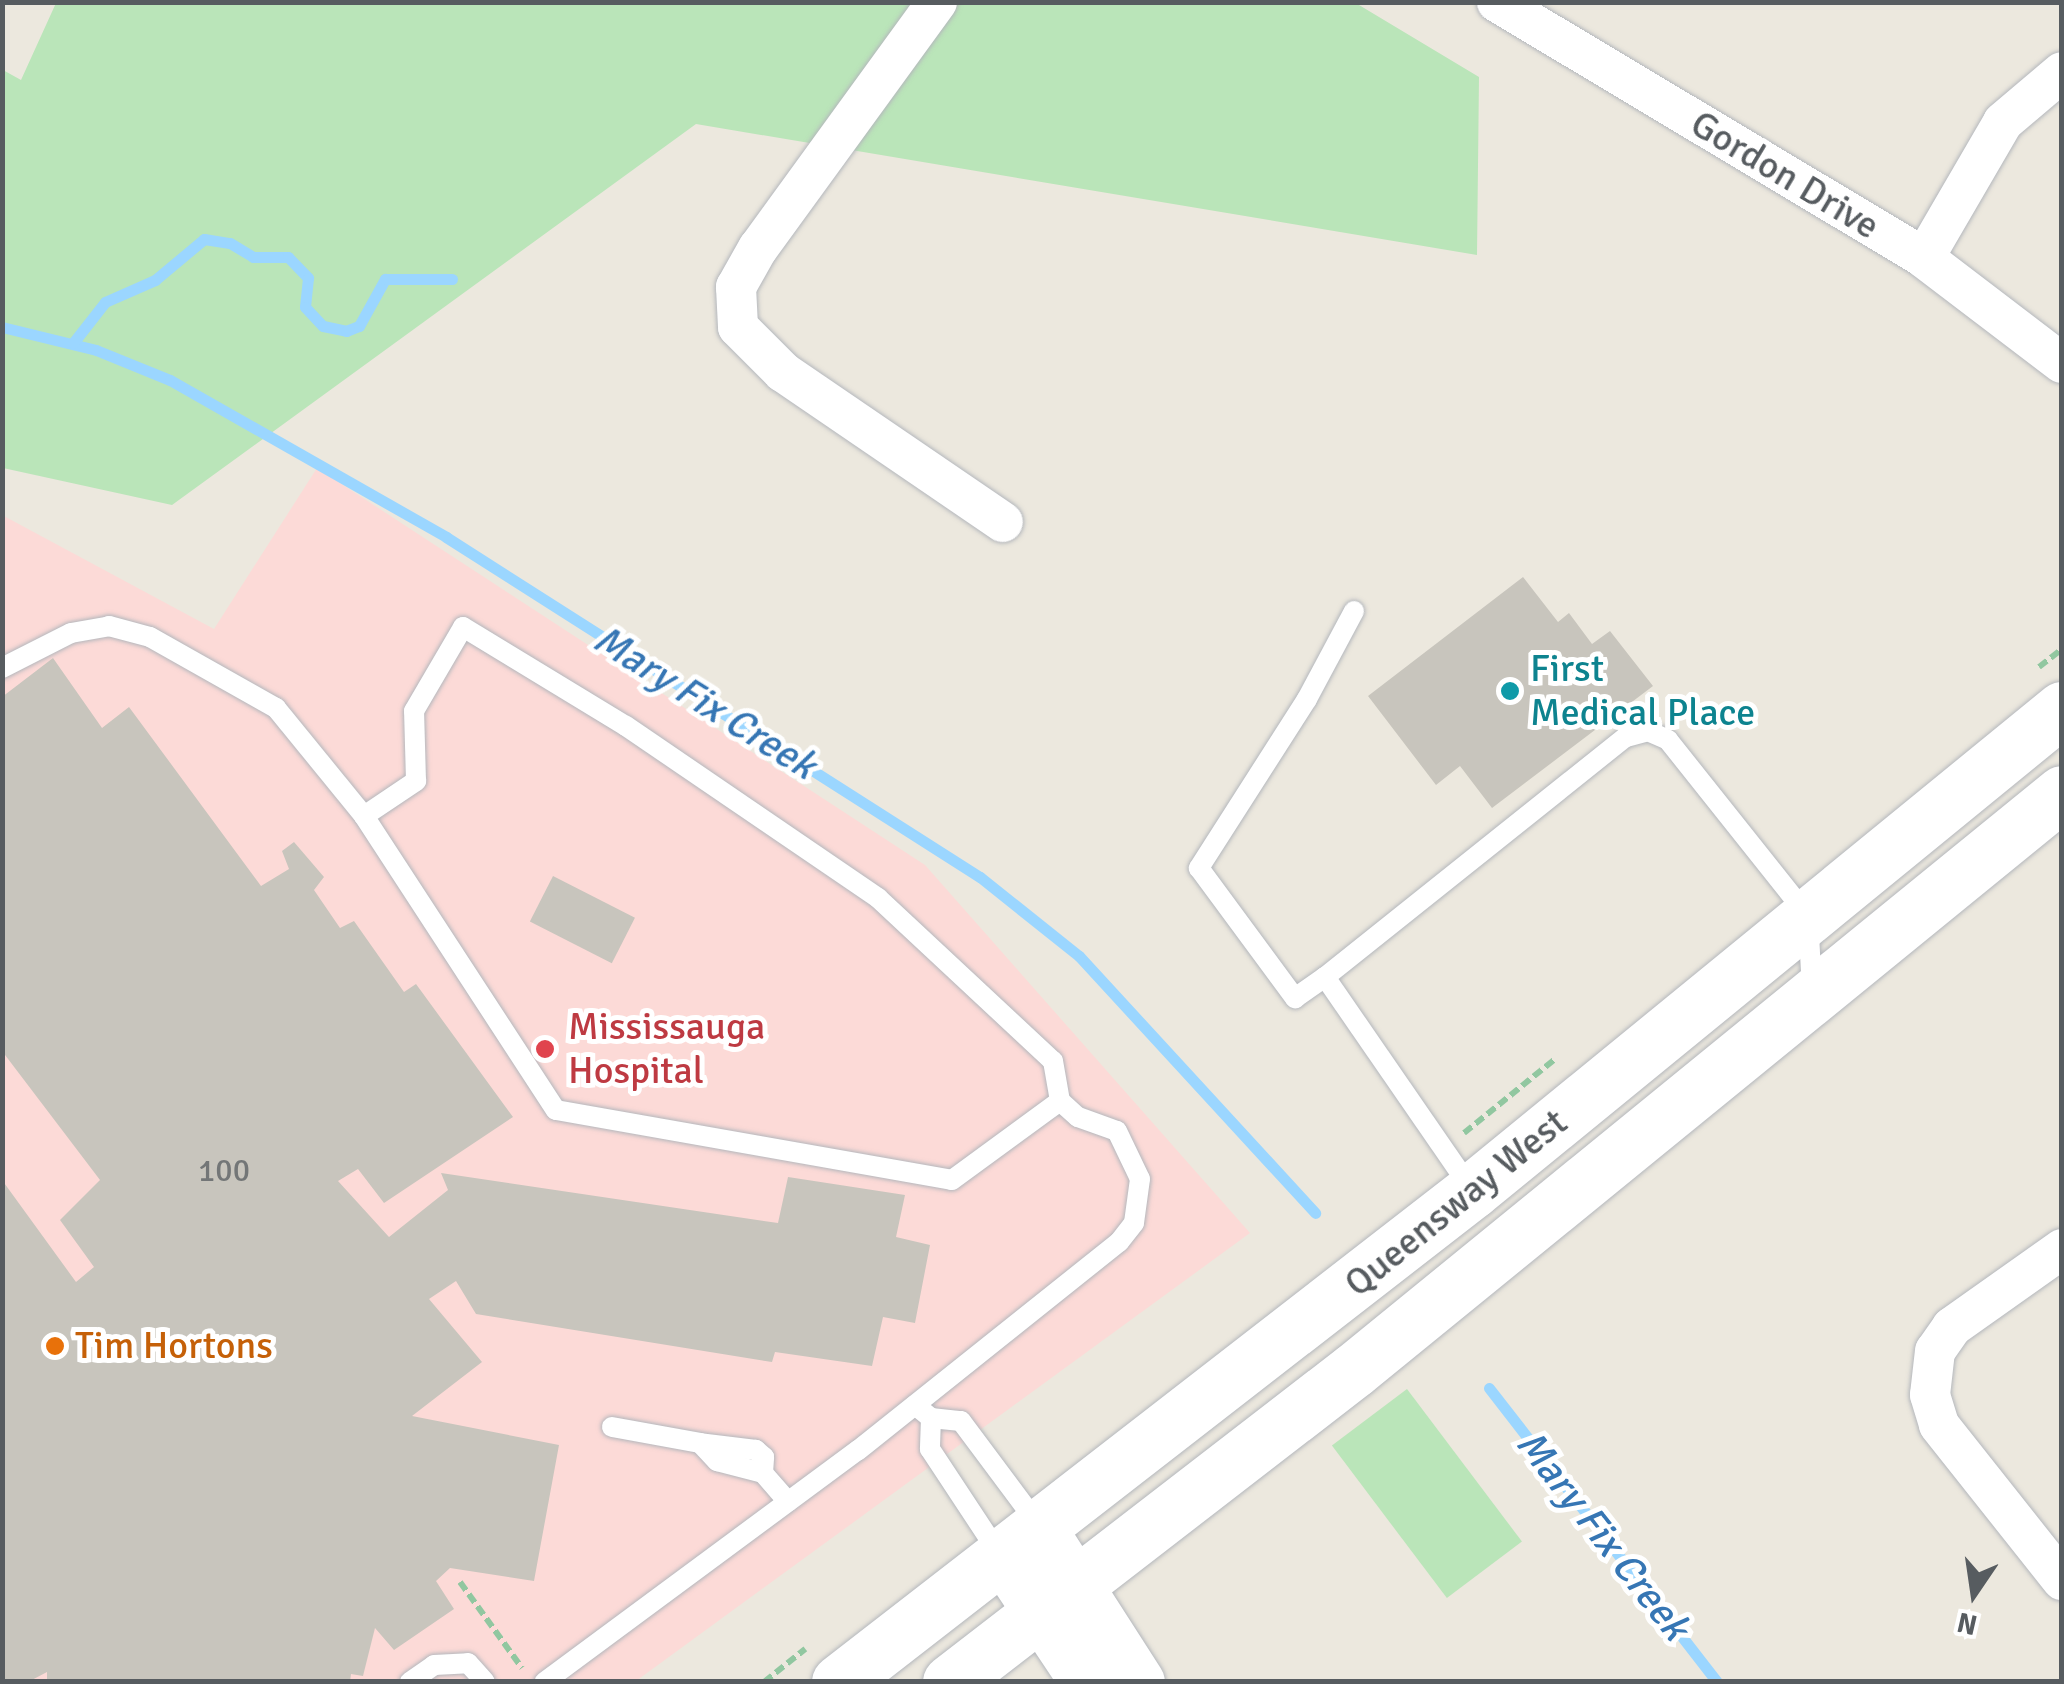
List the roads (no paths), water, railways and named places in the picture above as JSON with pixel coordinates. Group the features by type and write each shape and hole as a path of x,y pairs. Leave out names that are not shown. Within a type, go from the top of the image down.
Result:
{"main road":[{"name":"Queensway West","path":"839,1682 1022,1544 1472,1190 2062,710"},
{"name":"Queensway West","path":"950,1682 1354,1370 2062,794"}],"street":[{"path":"937,2 758,248 736,287 738,327 782,372 1003,522"},
{"name":"Gordon Drive","path":"1497,2 1924,258 2062,363"},
{"path":"1924,258 2003,122 2062,72"},
{"path":"2062,1248 1952,1327 1935,1351 1930,1395 1939,1425 2062,1580"},
{"path":"1022,1544 1056,1597 1140,1682"},
{"path":"1056,1597 1085,1682"}],"lane":[{"path":"1354,611 1307,699 1199,868 1295,998 1626,737 1648,731 1668,740 1808,916 1812,1001"},
{"path":"2,668 70,633 109,626 150,637 276,708 364,816 556,1110 952,1180 1060,1102"},
{"path":"364,816 416,780 414,710 463,627 626,726 878,898 1052,1061 1060,1102 1078,1117 1117,1132 1133,1154 1140,1179 1134,1223 1120,1242 923,1412 788,1502 544,1682"},
{"path":"1325,978 1472,1190"},
{"path":"923,1412 930,1449 1022,1544"},
{"path":"923,1412 961,1421 1022,1544"},
{"path":"612,1427 756,1450 764,1457 763,1473 788,1502"},
{"path":"410,1682 434,1665 468,1663 485,1682"}],"waterway":[{"path":"73,343 105,302 155,280 204,239 230,243 253,257 288,257 308,278 305,307 323,326 346,331 359,326 385,279 452,279"},
{"name":"Mary Fix Creek","path":"2,327 96,350 170,380 446,537 980,877 1079,956 1315,1213"},
{"name":"Mary Fix Creek","path":"1489,1388 1717,1682"}],"place":[{"name":"First Medical Place","path":"1510,691"},
{"name":"Mississauga Hospital","path":"545,1049"},
{"name":"Tim Hortons","path":"55,1346"}]}
